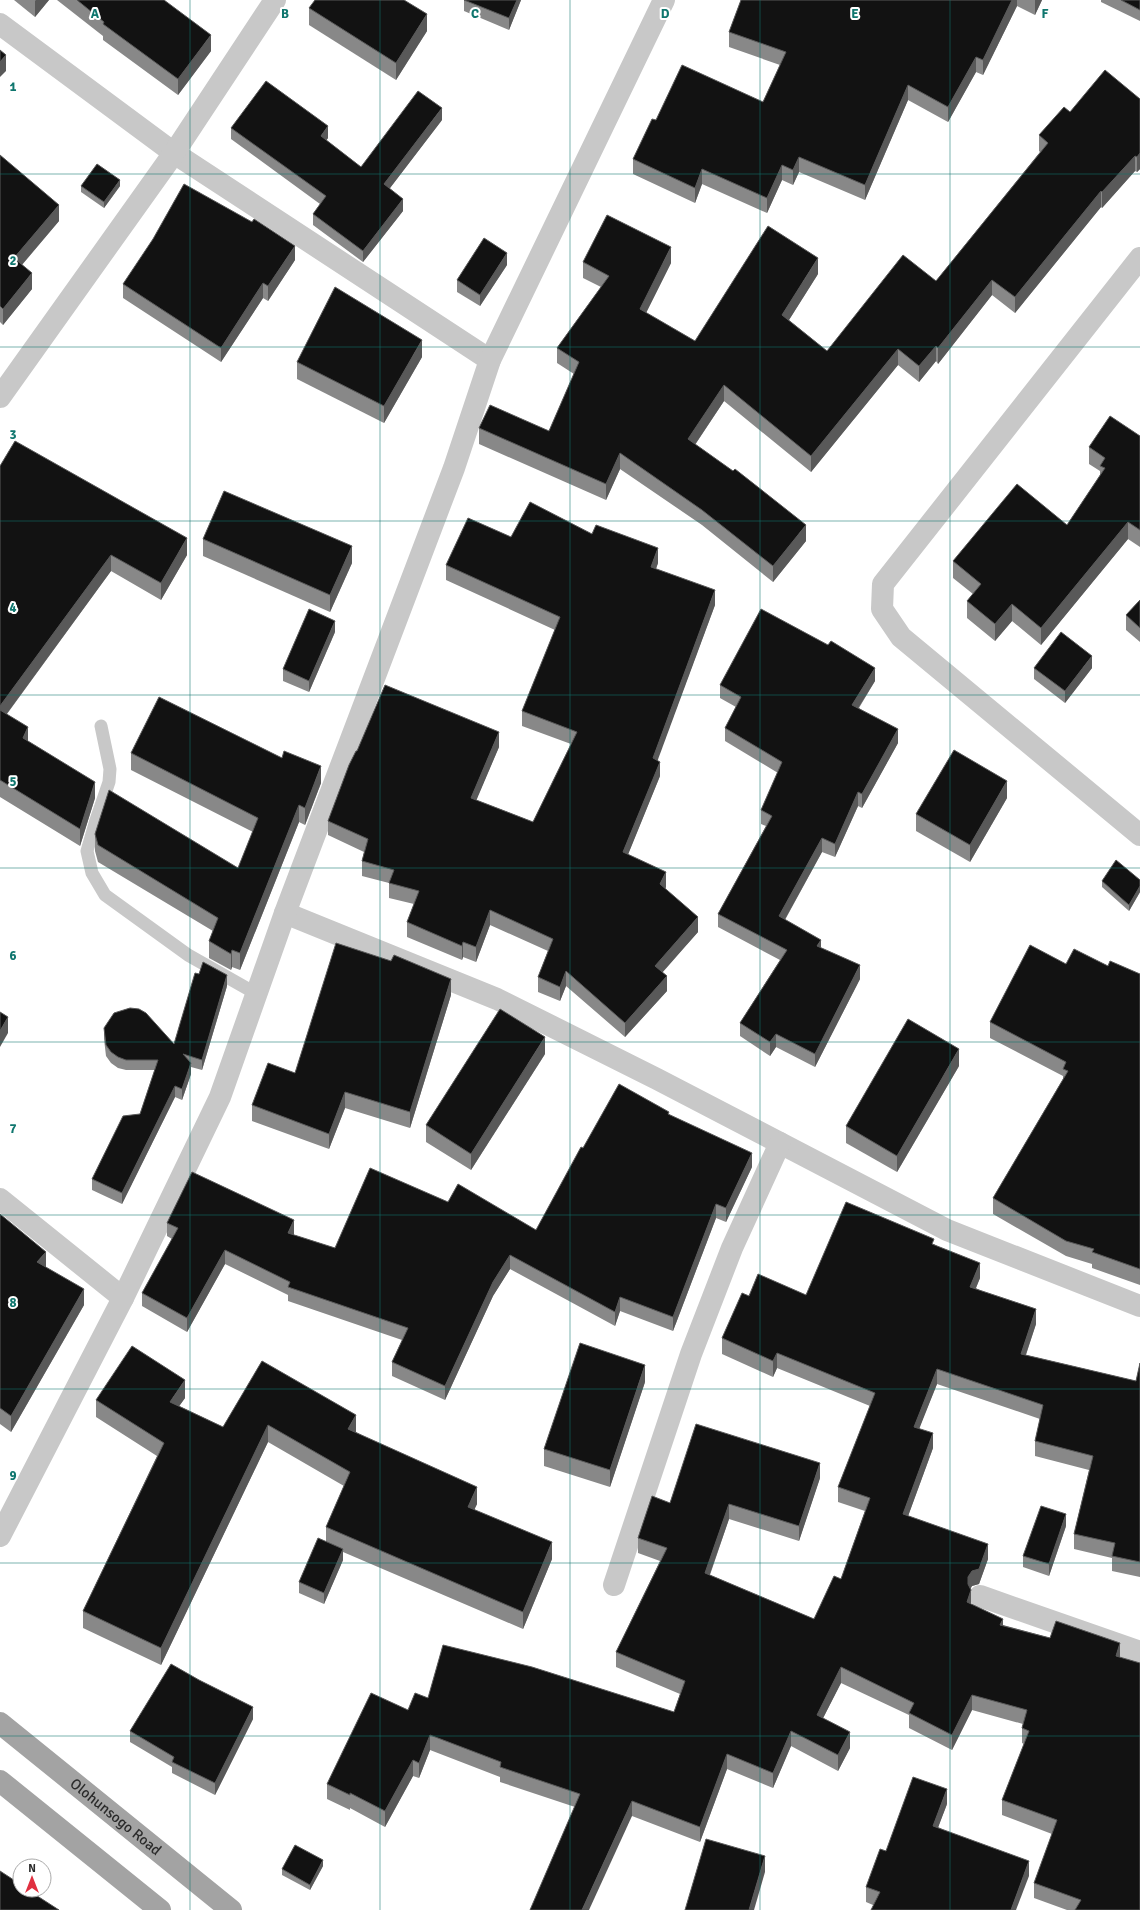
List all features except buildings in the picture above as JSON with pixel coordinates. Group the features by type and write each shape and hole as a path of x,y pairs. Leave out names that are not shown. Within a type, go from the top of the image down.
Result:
{"main road":[{"name":"Olohunsogo Road","path":"0,1723 231,1910"},
{"path":"0,1780 160,1910"}],"street":[{"path":"0,397 174,153 274,0"},
{"path":"0,1536 123,1298 220,1097 285,913 454,468 490,360 664,0"},
{"path":"0,24 174,153 490,360"},
{"path":"1140,258 883,584 882,609 901,637 1140,835"},
{"path":"285,913 498,999 947,1230 1140,1306"},
{"path":"614,1585 691,1354 732,1248 780,1143"},
{"path":"0,1199 123,1298"},
{"path":"980,1596 1140,1652"}],"lane":[{"path":"101,726 110,768 109,782 96,820 88,851 92,873 105,895 182,951 257,994"}]}
